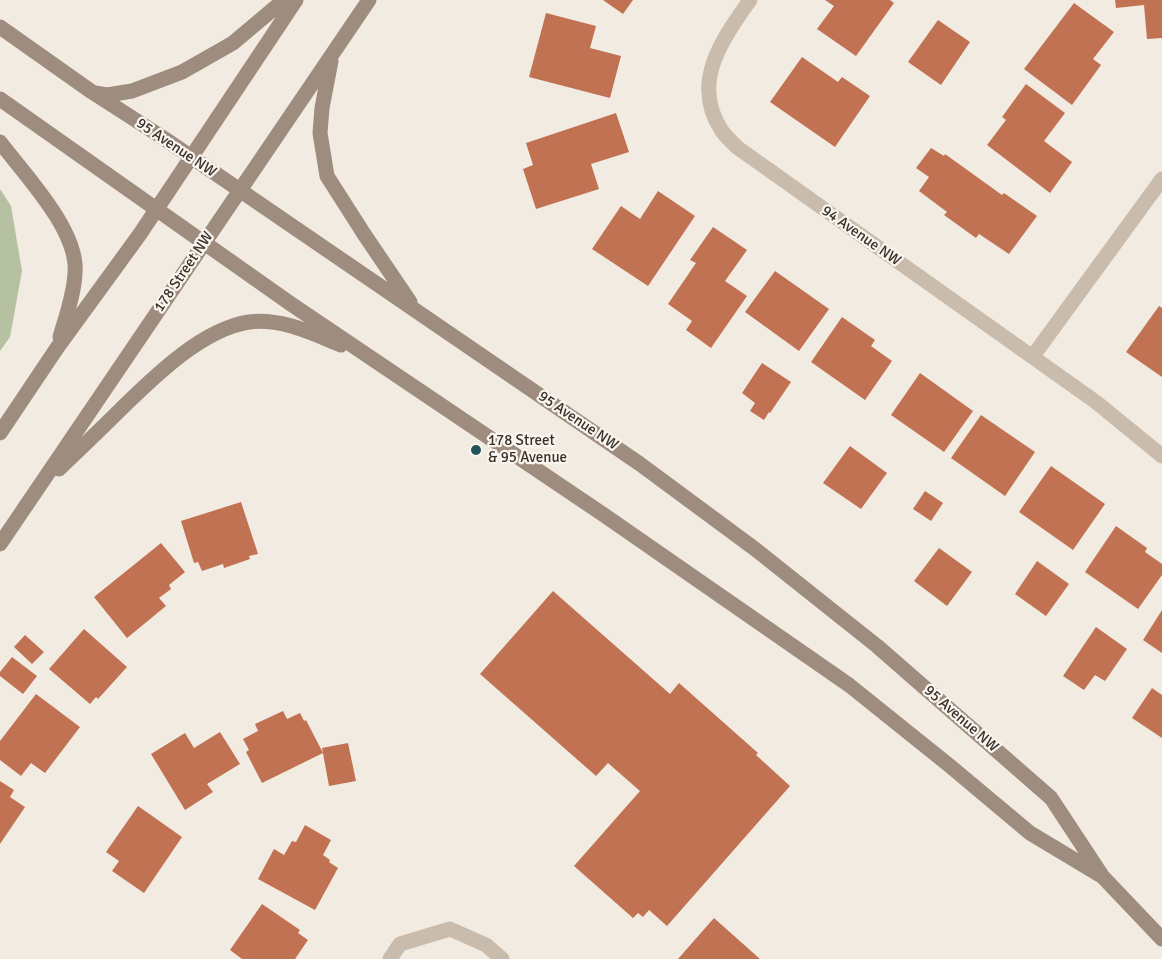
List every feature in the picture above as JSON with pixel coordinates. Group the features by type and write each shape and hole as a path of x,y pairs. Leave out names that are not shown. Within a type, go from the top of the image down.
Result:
{"main road":[{"path":"92,92 107,95 132,91 182,72 233,43 284,0"},
{"path":"0,433 57,348 157,209 296,0"},
{"name":"178 Street NW","path":"0,544 369,0"},
{"name":"95 Avenue NW","path":"0,27 92,92 415,309 640,464 755,549 877,646 1051,798 1103,877 1162,939"},
{"path":"334,51 321,119 322,149 327,176 415,309"},
{"name":"95 Avenue NW","path":"0,99 205,243 849,685 1030,833 1103,877"},
{"path":"0,142 43,197 66,231 73,249 76,271 57,348"},
{"path":"37,490 164,368 190,349 223,330 248,322 293,325 372,358"}],"street":[{"name":"94 Avenue NW","path":"750,0 724,36 717,50 709,81 708,99 723,133 738,148 1096,402 1162,456"},
{"path":"1033,356 1162,179"},
{"path":"390,959 400,944 450,928 486,945 502,959"}],"green space":[{"path":"0,189 11,206 22,271 10,337 0,351"}],"building":[{"path":"603,0 633,0 623,14"},
{"path":"825,0 890,0 894,3 856,56 817,29 834,6"},
{"path":"1115,0 1162,0 1162,38 1147,39 1144,5 1116,8"},
{"path":"1074,3 1114,32 1093,59 1101,65 1072,105 1024,69"},
{"path":"546,13 596,26 590,48 621,56 610,98 529,77"},
{"path":"938,20 970,42 941,85 908,62"},
{"path":"802,57 838,82 842,77 870,96 835,147 770,102"},
{"path":"1026,84 1065,113 1044,141 1072,162 1050,193 987,145 1006,120 1002,117"},
{"path":"616,113 629,152 591,164 599,189 536,209 523,169 533,165 526,143"},
{"path":"931,148 944,156 945,154 1002,195 1004,193 1037,216 1009,254 979,234 976,238 944,215 947,212 919,191 929,177 916,168"},
{"path":"658,191 695,216 648,286 592,249 621,206 640,219"},
{"path":"713,227 747,250 725,281 747,296 711,348 686,330 692,321 668,304 696,263 690,260"},
{"path":"775,271 829,309 799,351 745,312"},
{"path":"1159,306 1162,308 1162,377 1126,352"},
{"path":"842,317 875,340 871,346 892,361 865,400 811,362"},
{"path":"762,363 791,382 764,420 750,411 755,403 742,393"},
{"path":"920,373 973,411 944,452 891,415"},
{"path":"981,415 1035,452 1005,496 951,458"},
{"path":"850,446 887,473 861,509 823,483"},
{"path":"1051,466 1105,504 1073,550 1019,512"},
{"path":"925,491 943,503 931,521 913,509"},
{"path":"241,502 258,554 224,568 223,564 202,571 198,562 194,563 181,521"},
{"path":"1116,526 1147,548 1145,552 1162,564 1162,575 1138,609 1085,572"},
{"path":"161,543 185,572 169,585 171,589 159,598 166,606 127,638 94,597"},
{"path":"939,548 972,572 947,606 914,581"},
{"path":"1037,561 1069,584 1046,616 1015,594"},
{"path":"553,591 670,694 679,683 758,753 756,755 790,786 667,926 649,910 643,917 638,913 633,918 574,866 640,791 608,763 596,776 480,674"},
{"path":"1162,610 1162,653 1143,640"},
{"path":"1096,627 1127,649 1105,681 1095,675 1084,690 1063,676"},
{"path":"84,629 127,667 98,699 96,697 90,704 49,669"},
{"path":"25,635 44,652 32,664 14,647"},
{"path":"12,657 37,676 23,694 0,676 0,672"},
{"path":"1152,688 1162,695 1162,738 1132,718"},
{"path":"36,694 80,727 45,773 31,763 21,776 0,760 0,741"},
{"path":"283,711 287,719 300,713 323,753 262,783 246,752 249,750 243,739 258,731 255,724"},
{"path":"220,732 240,764 207,784 213,792 185,810 151,754 185,733 194,748"},
{"path":"348,743 356,781 329,786 322,748"},
{"path":"0,781 14,790 10,797 25,807 0,844"},
{"path":"138,806 182,837 144,893 112,871 119,861 106,852"},
{"path":"305,825 331,840 323,855 338,868 315,910 258,879 274,849 284,855 292,841 296,842"},
{"path":"262,904 300,930 298,933 308,940 295,959 242,959 230,950"},
{"path":"714,918 760,959 678,959"}],"place":[{"name":"178 Street & 95 Avenue","path":"476,450"}]}
